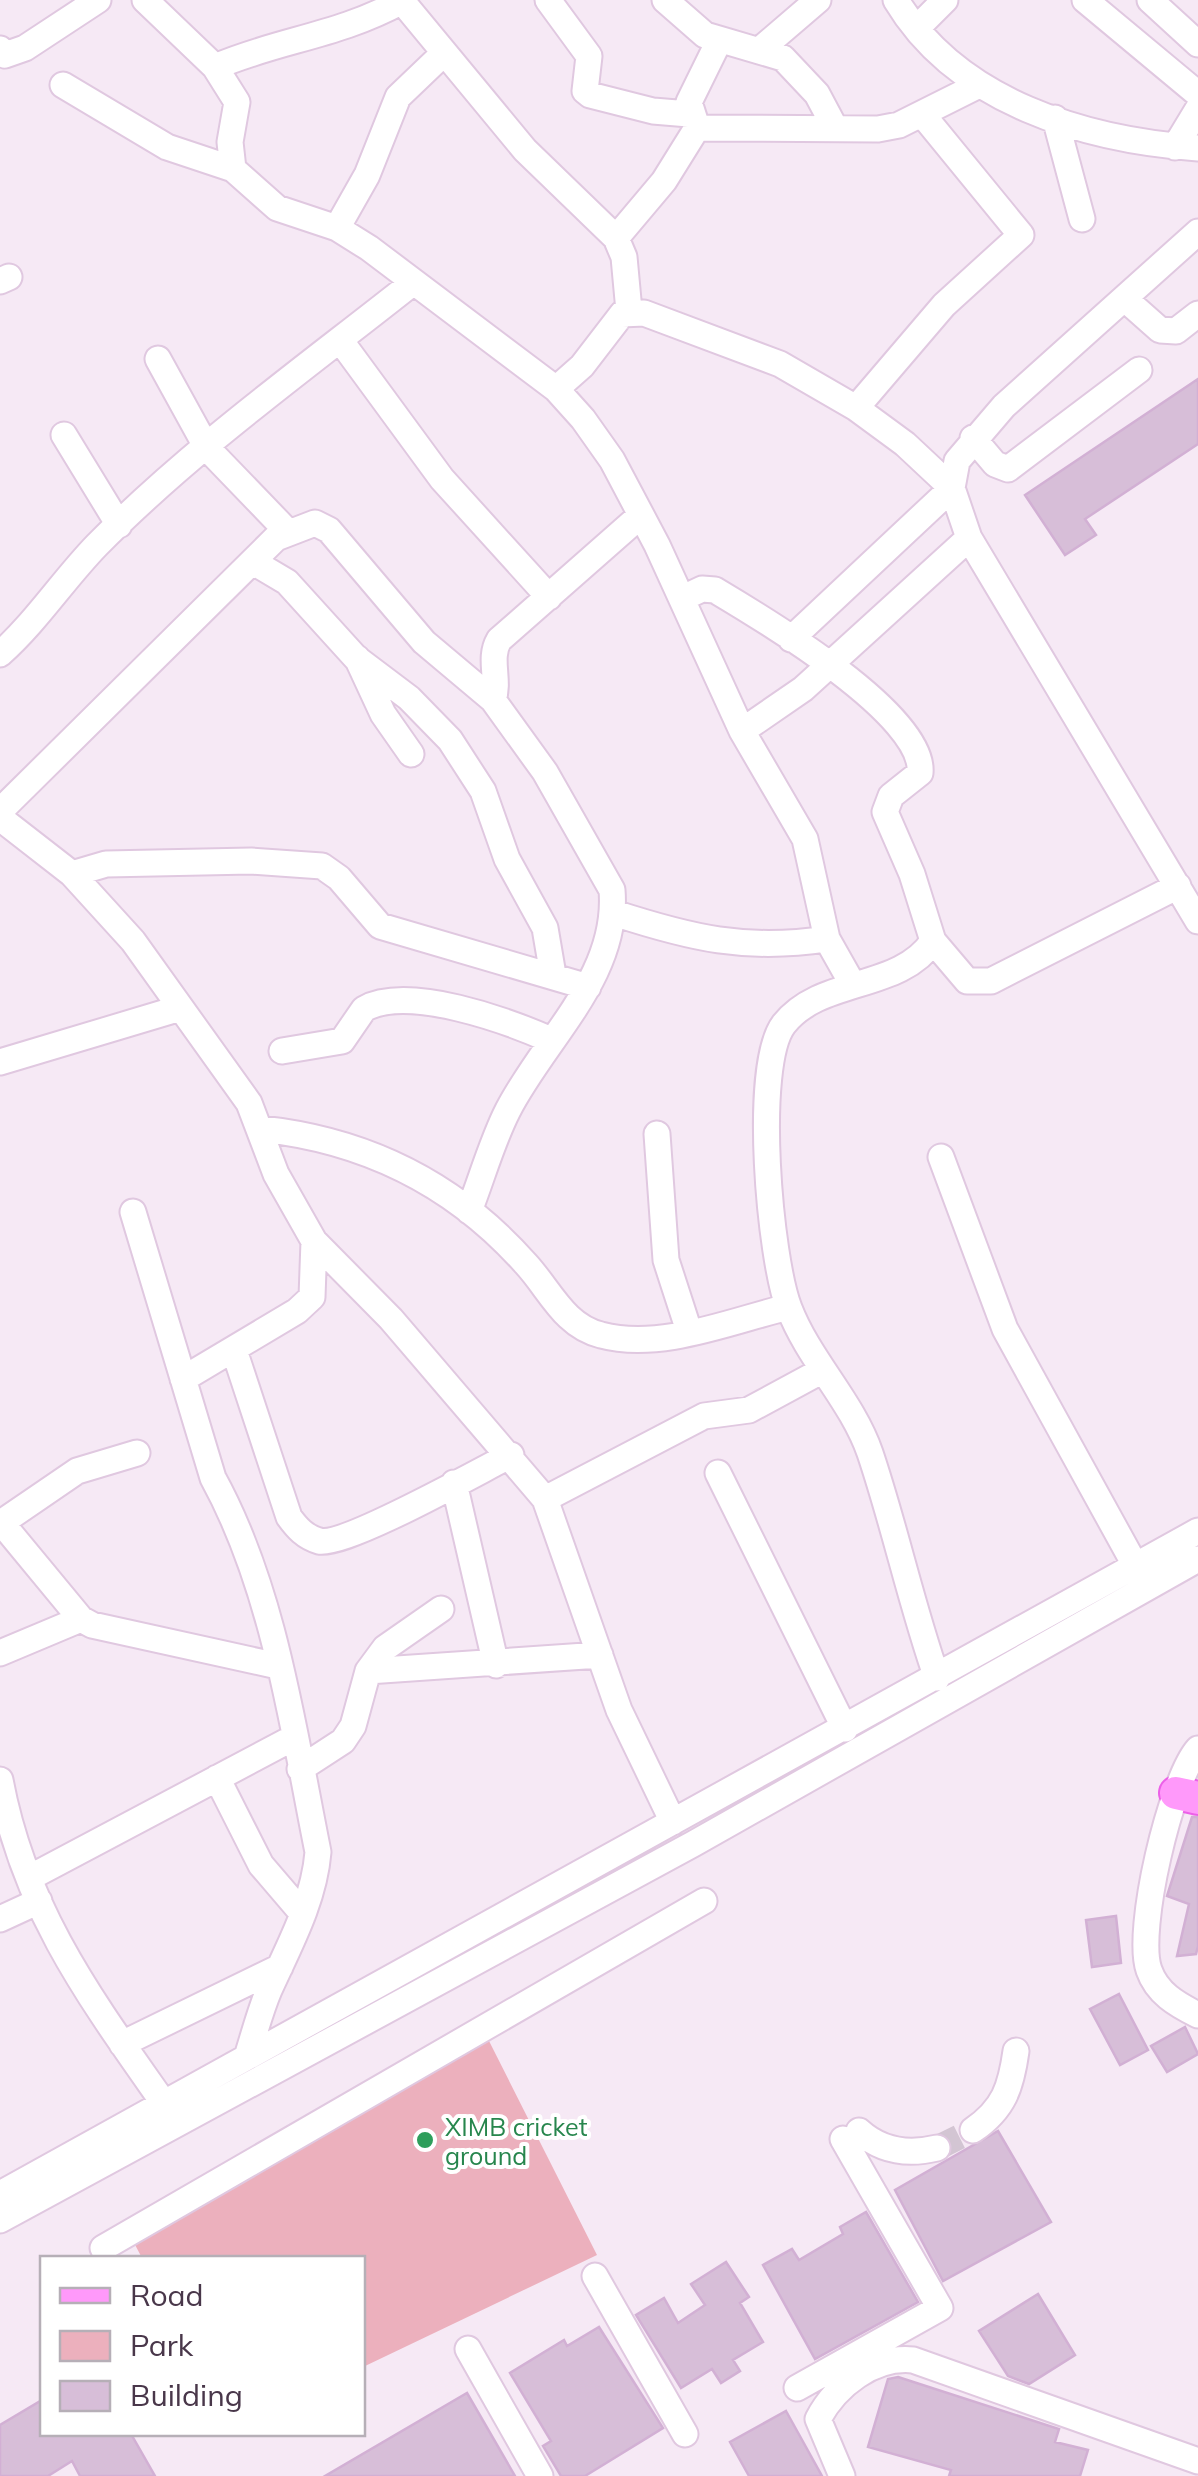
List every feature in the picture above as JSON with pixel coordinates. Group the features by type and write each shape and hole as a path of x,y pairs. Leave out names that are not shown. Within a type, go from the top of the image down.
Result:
{"street":[{"path":"54,0 74,17"},
{"path":"2,53 24,48 98,0"},
{"path":"145,0 214,67 237,102 230,142 233,169"},
{"path":"214,67 269,47 360,24 401,0 525,150 616,238 624,257 629,311"},
{"path":"548,0 589,56 586,91 590,96 693,121 878,129 922,114 977,86"},
{"path":"665,0 686,22 719,41 762,48 783,58 817,94 834,126"},
{"path":"762,48 818,0"},
{"path":"896,0 917,28 977,86 1054,118 1186,147 1198,109"},
{"path":"917,28 946,0"},
{"path":"1084,0 1198,94"},
{"path":"1164,4 1198,44"},
{"path":"616,238 664,181 693,121 696,82 719,41"},
{"path":"337,228 368,176 398,97 443,54"},
{"path":"63,85 167,147 233,169 278,208 337,228 556,390 612,460 684,598 742,732 805,839 827,939 853,984"},
{"path":"856,408 944,305 1022,235 922,114"},
{"path":"1054,118 1082,220"},
{"path":"1198,232 972,438 956,460 952,488 969,538 1198,921"},
{"path":"0,654 119,526 207,448 411,284"},
{"path":"1125,298 1160,330 1176,330 1198,314"},
{"path":"629,311 728,342 780,364 856,408 905,444 952,488"},
{"path":"556,390 582,366 614,322 629,311"},
{"path":"340,340 442,479 548,597"},
{"path":"158,358 207,448 288,531"},
{"path":"972,438 995,464 1008,469 1138,370"},
{"path":"64,435 119,526"},
{"path":"791,639 952,488"},
{"path":"493,700 494,648 642,515"},
{"path":"470,1211 506,1114 588,988 608,946 614,912 612,890 587,842 493,700 424,642 329,530 315,523 288,531 0,815 72,874 133,941 178,1009 249,1102 276,1174 314,1241 391,1318 545,1499 618,1710 673,1822"},
{"path":"742,732 803,689 969,538"},
{"path":"254,564 287,582 356,658 409,698 467,764 482,791 507,859 546,928 553,975"},
{"path":"684,598 702,590 715,590 791,639 829,664 895,723 917,751 920,774 891,796 884,812 912,874 933,941 966,981 991,981 1178,886"},
{"path":"356,658 383,714 410,754"},
{"path":"72,874 106,864 251,860 322,866 339,878 380,926 588,988"},
{"path":"614,912 717,942 756,946 827,939"},
{"path":"933,941 909,964 827,994 783,1025 773,1050 765,1124 779,1268 788,1307 868,1449 937,1678"},
{"path":"282,1052 342,1041 364,1010 386,1003 456,1006 499,1016 551,1040"},
{"path":"0,1062 178,1009"},
{"path":"261,1129 314,1135 358,1147 447,1191 526,1263 571,1321 586,1330 629,1339 689,1331 788,1307"},
{"path":"657,1134 666,1260 689,1331"},
{"path":"942,1157 1006,1329 1135,1566"},
{"path":"132,1212 213,1478 253,1566 318,1852 316,1874 303,1914 247,2056"},
{"path":"183,1379 312,1297 314,1241"},
{"path":"234,1350 289,1516 299,1530 317,1540 332,1541 511,1455"},
{"path":"545,1499 704,1416 749,1410 824,1370"},
{"path":"137,1453 78,1470 1,1522 81,1620 278,1666"},
{"path":"718,1473 845,1729"},
{"path":"454,1483 496,1666"},
{"path":"0,2194 1198,1530"},
{"path":"0,2220 693,1844 1198,1560"},
{"path":"300,1770 343,1741 353,1726 368,1671 385,1648 441,1610"},
{"path":"0,1653 81,1620"},
{"path":"368,1671 496,1666 600,1655"},
{"path":"0,1919 34,1890 217,1778 293,1738"},
{"path":"1198,1750 1186,1763 1187,1796 1151,1889 1142,1943 1149,1972 1161,1992 1198,2015"},
{"path":"217,1778 261,1864 303,1914"},
{"path":"0,1780 5,1830 66,1962 164,2102"},
{"path":"103,2248 704,1900"},
{"path":"122,2044 280,1967"},
{"path":"973,2130 999,2108 1010,2090 1016,2052"},
{"path":"797,2388 940,2308 851,2135 891,2150 917,2153 936,2148"},
{"path":"595,2276 685,2434"},
{"path":"468,2348 540,2476"},
{"path":"842,2476 818,2419 842,2387 896,2358 914,2360 1198,2463"},
{"path":"1177,2476 1198,2463"}],"green space":[{"name":"XIMB cricket ground","path":"489,2041 597,2255 365,2366 365,2256 141,2256 132,2239"}],"building":[{"path":"1198,379 1198,444 1085,519 1096,535 1065,555 1025,495"},
{"path":"1192,1817 1198,1817 1198,1946 1196,1954 1177,1956 1189,1904 1167,1896"},
{"path":"1116,1916 1121,1963 1092,1967 1086,1920"},
{"path":"1119,1994 1148,2050 1120,2065 1090,2009"},
{"path":"1185,2027 1198,2054 1167,2072 1151,2046"},
{"path":"998,2131 1051,2222 943,2281 895,2190"},
{"path":"866,2212 918,2302 815,2359 763,2265 792,2249 799,2260 843,2234 840,2227"},
{"path":"726,2262 749,2297 740,2303 763,2342 733,2360 740,2371 721,2383 712,2369 681,2388 636,2315 664,2298 678,2323 705,2305 691,2284"},
{"path":"1038,2294 1075,2355 1029,2384 1008,2376 979,2331"},
{"path":"599,2327 663,2428 585,2476 561,2476 543,2446 551,2441 510,2373 564,2340 567,2346"},
{"path":"898,2377 1059,2429 1055,2442 1088,2450 1080,2476 949,2476 951,2470 868,2447 888,2379"},
{"path":"467,2393 515,2476 325,2476"},
{"path":"40,2401 40,2436 132,2436 155,2476 80,2476 72,2461 48,2476 0,2476 0,2425"},
{"path":"786,2411 822,2476 749,2476 730,2442"}],"tunnel":[{"path":"937,2148 973,2130"}],"place":[{"name":"XIMB cricket ground","path":"425,2140"}]}
